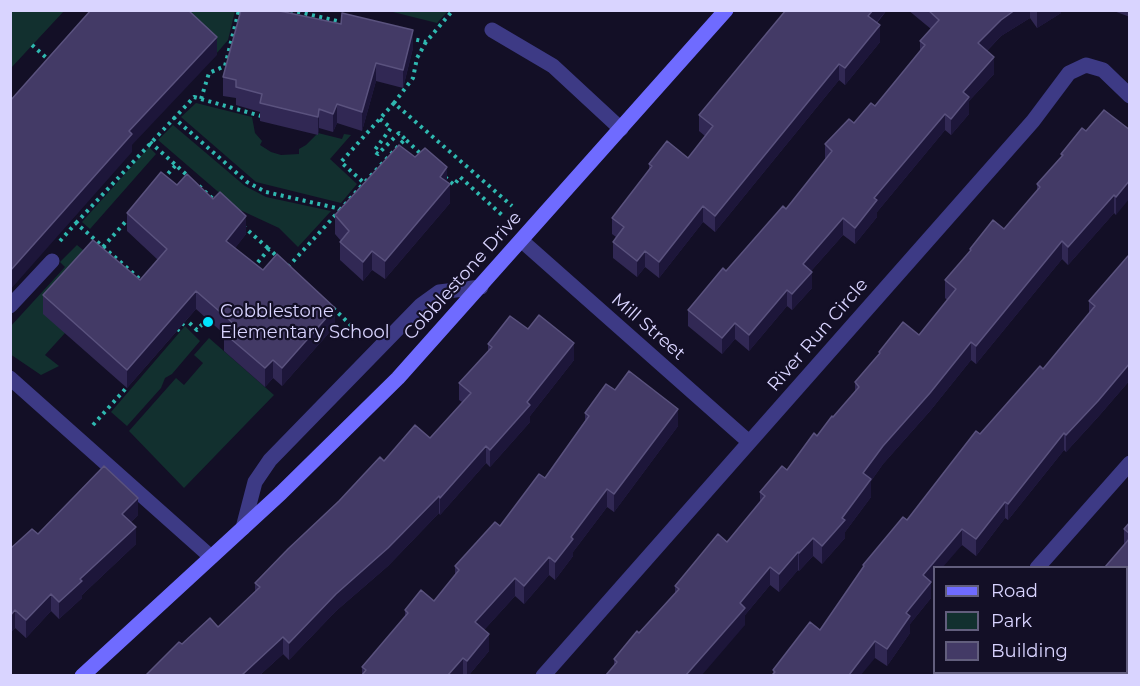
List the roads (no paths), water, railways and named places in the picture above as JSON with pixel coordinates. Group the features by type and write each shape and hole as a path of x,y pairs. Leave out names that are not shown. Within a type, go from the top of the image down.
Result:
{"street":[{"name":"Cobblestone Drive","path":"82,675 243,528 383,394 481,287 726,10"},
{"path":"492,30 553,66 621,129"},
{"name":"River Run Circle","path":"543,675 1025,129 1069,73 1086,65 1103,70 1130,96"},
{"name":"Mill Street","path":"522,241 749,442"},
{"path":"10,306 53,254"},
{"path":"243,528 255,482 270,460 421,305 439,292 481,287"},
{"path":"10,378 211,557"},
{"path":"1038,566 1130,463"}],"place":[{"name":"Cobblestone Elementary School","path":"208,322"}]}
